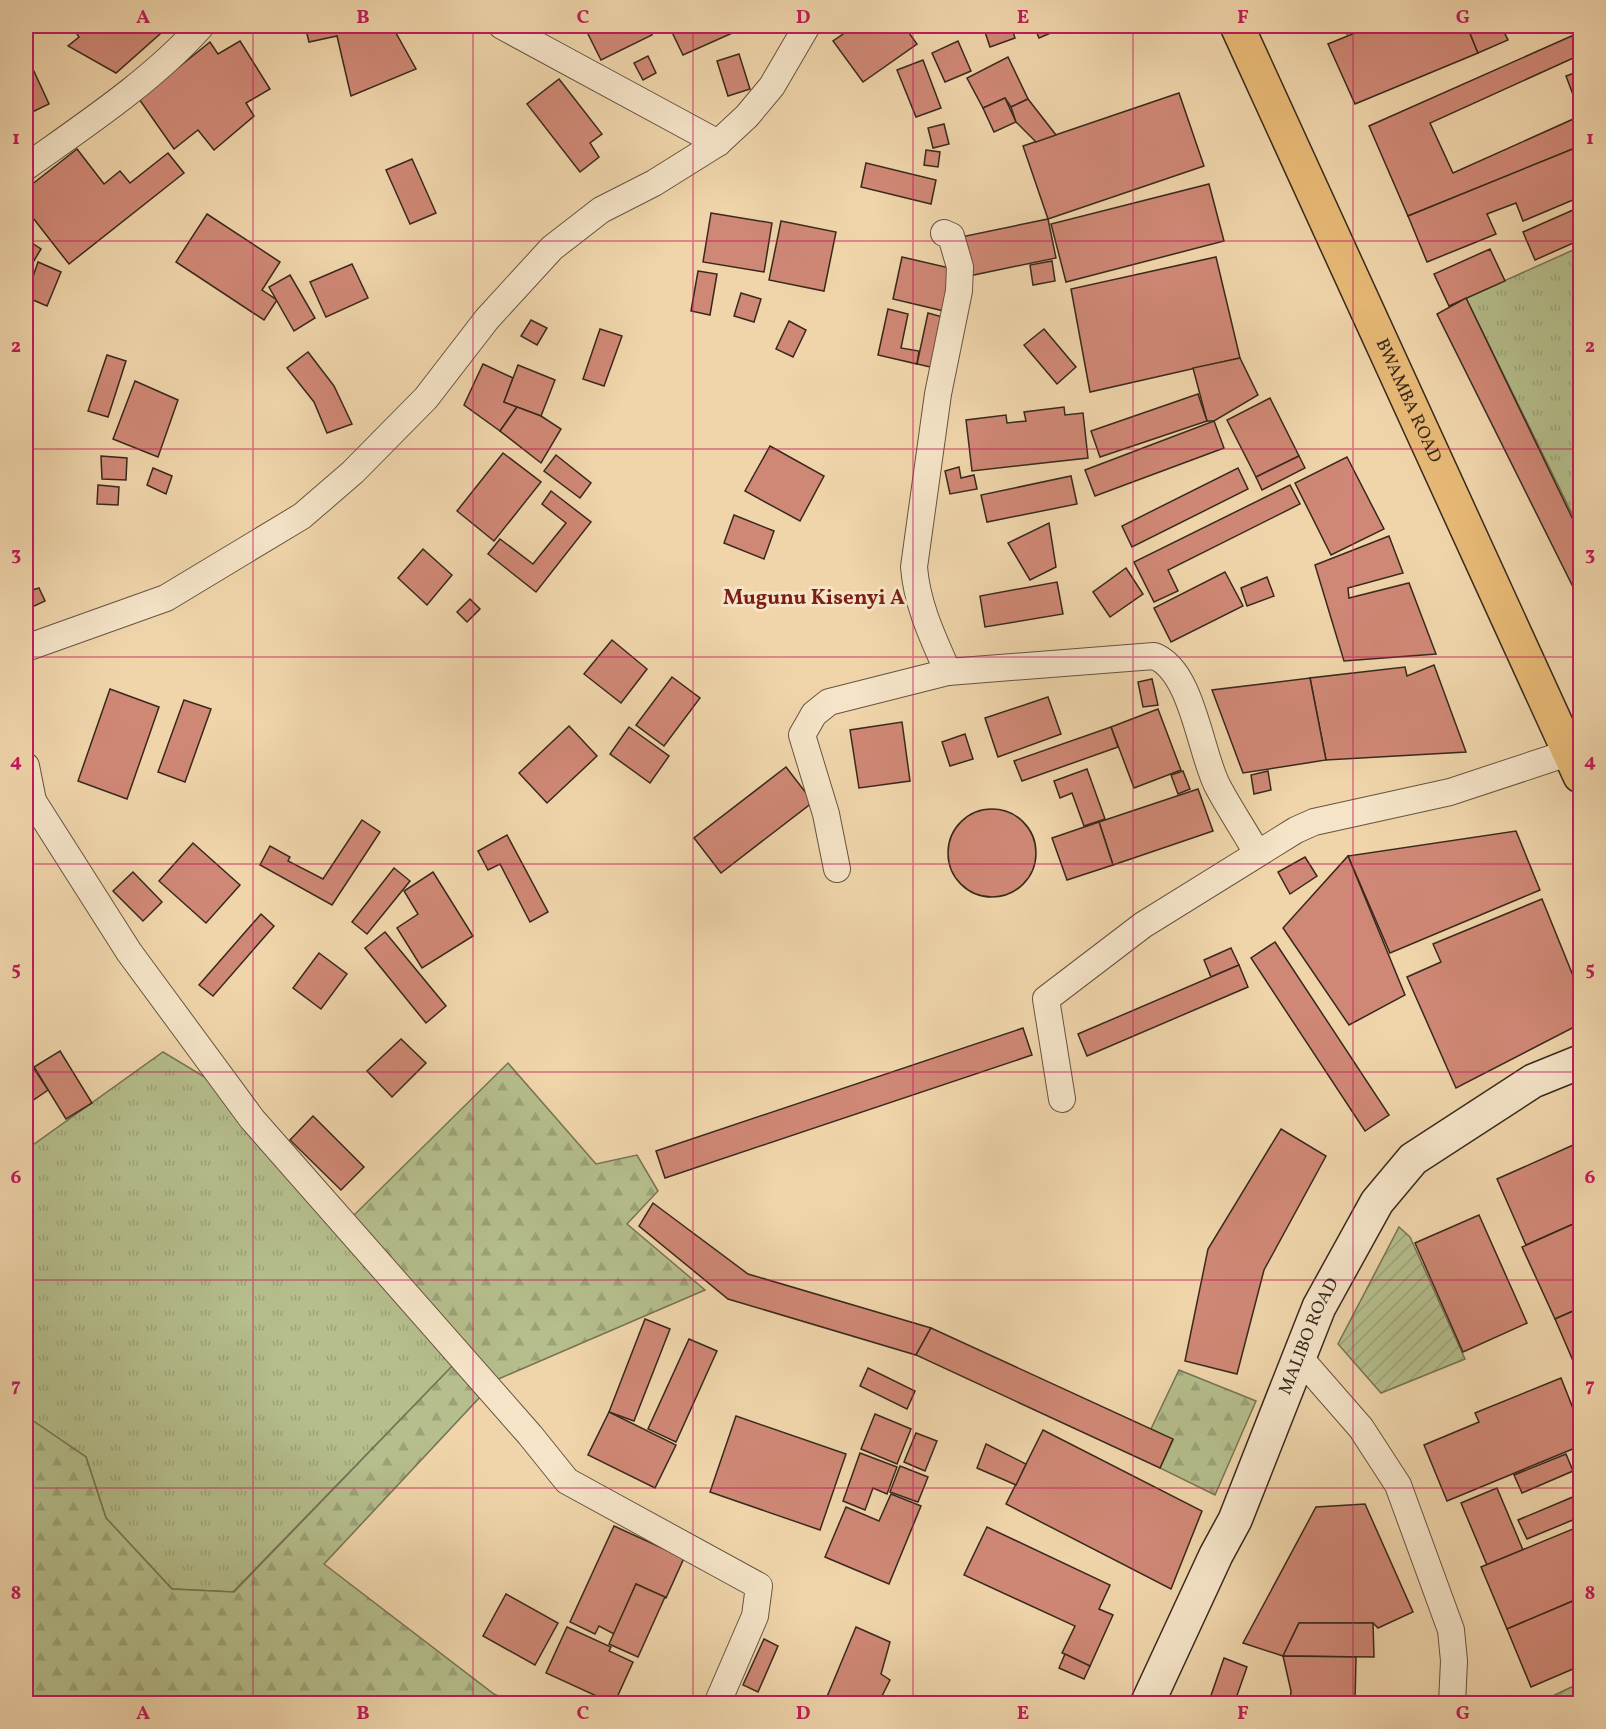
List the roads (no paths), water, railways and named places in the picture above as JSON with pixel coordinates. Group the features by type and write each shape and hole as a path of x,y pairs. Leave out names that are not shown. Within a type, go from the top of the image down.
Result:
{"main road":[{"name":"BWAMBA ROAD","path":"1237,26 1574,764"}],"street":[{"path":"26,167 81,128 183,46 201,26"},
{"path":"502,26 718,143"},
{"path":"26,648 166,598 302,516 353,472 426,398 487,319 552,248 601,210 654,183 718,143 772,86 807,26"},
{"path":"944,234 951,236 955,244 960,267 959,291 938,394 915,567 916,590 948,672"},
{"path":"837,868 826,814 802,735 814,714 829,702 883,686 948,672 1091,659 1154,656 1164,659 1183,688 1216,783 1257,853"},
{"path":"1062,1099 1046,999 1143,924 1257,853 1314,822 1574,764"},
{"path":"26,766 29,807 129,952 252,1119 530,1435 567,1481 759,1586 755,1616 717,1704"},
{"name":"MALIBO ROAD","path":"1147,1704 1215,1555 1235,1520 1319,1307 1377,1202 1413,1159 1533,1081 1581,1062"},
{"path":"1299,1357 1361,1428 1398,1485 1451,1630 1454,1661 1452,1704"}],"district":[{"name":"Mugunu Kisenyi A","path":"814,598"}]}
